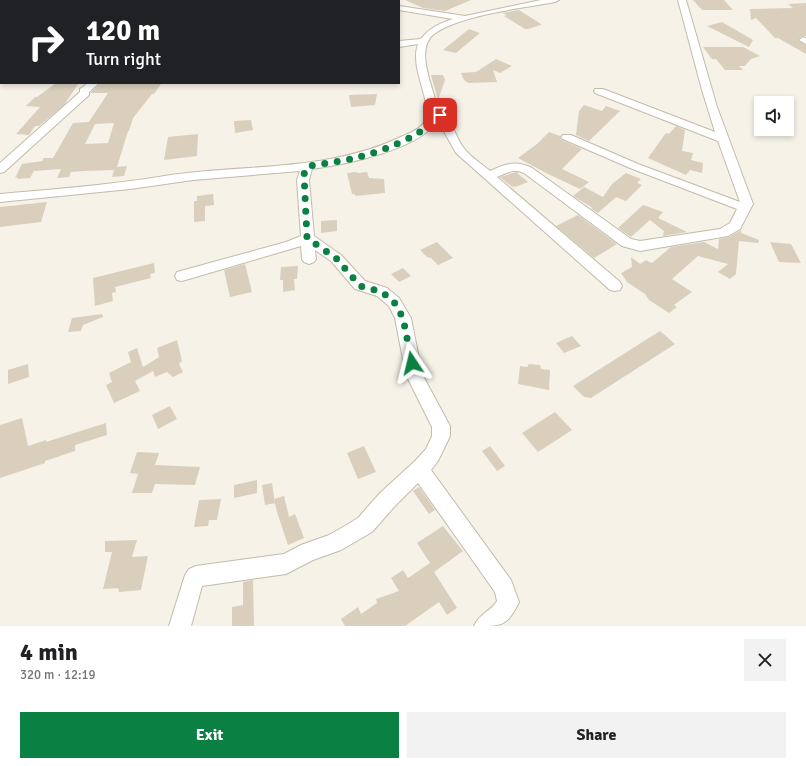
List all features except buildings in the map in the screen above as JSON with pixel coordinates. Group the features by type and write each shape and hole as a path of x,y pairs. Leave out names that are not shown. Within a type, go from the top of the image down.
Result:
{"street":[{"path":"0,198 131,185 194,176 308,166 351,159 380,152 415,135 426,127 432,120 433,111 421,53 424,41 429,34 440,28 467,18 523,2 556,0"},
{"path":"489,176 512,167 521,166 627,243 640,246 723,233 735,226 747,204 723,139 702,75 691,25 682,0"},
{"path":"400,8 467,18"},
{"path":"400,44 424,41"},
{"path":"0,169 85,93 84,91 93,84"},
{"path":"599,91 723,139"},
{"path":"433,111 444,119 452,140 460,151 615,286"},
{"path":"567,137 634,166 737,206 744,207"},
{"path":"308,166 304,174 304,180 309,259"},
{"path":"182,276 291,245 307,238"},
{"path":"180,626 192,582 196,576 286,564 308,552 334,543 365,525 387,500 420,470 432,455 441,436 441,426 414,375 403,318 394,302 382,292 360,286 336,258 307,238"},
{"path":"420,470 504,587 508,602 502,613 485,626"}],"route":[{"path":"412,363 403,318 394,302 382,292 360,286 336,258 307,238 304,174 308,166 364,157 380,152 415,135 426,127 432,120 433,111 440,115"}]}
